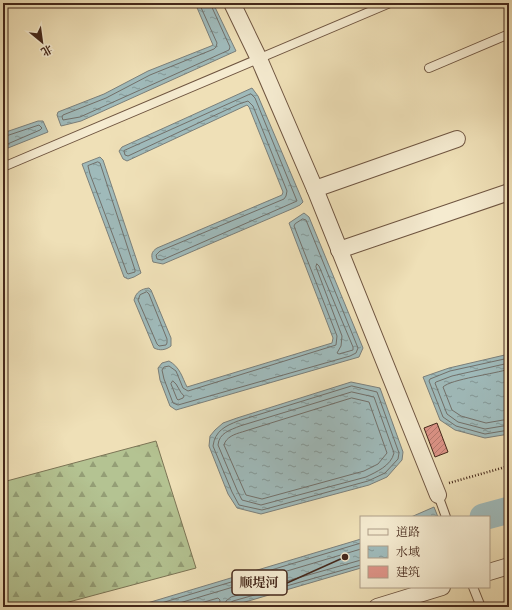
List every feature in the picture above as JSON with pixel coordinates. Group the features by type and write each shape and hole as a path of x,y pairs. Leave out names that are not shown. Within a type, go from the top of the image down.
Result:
{"street":[{"path":"232,3 259,59 315,189 436,491"},
{"path":"315,189 457,138"},
{"path":"339,250 509,192"},
{"path":"490,572 509,566"},
{"path":"377,607 439,588"}],"lane":[{"path":"3,167 390,3"},
{"path":"429,68 509,34"},
{"path":"436,491 446,516"},
{"path":"473,588 481,607"}],"path":[{"path":"436,491 509,466"}],"green space":[{"path":"156,441 196,568 50,607 3,607 3,482"}],"water":[{"path":"195,3 213,3 236,51 81,121 61,126 57,115 58,112 104,94 148,71 213,45"},
{"path":"252,88 258,96 303,202 294,208 163,264 153,262 152,254 157,248 282,195 283,192 247,105 127,161 123,159 119,151 122,147"},
{"path":"38,121 43,121 48,132 3,150 3,133"},
{"path":"100,157 103,160 141,273 128,279 124,277 82,164"},
{"path":"304,213 309,217 363,348 359,357 176,410 170,406 160,380 158,368 162,363 169,361 173,363 180,372 187,387 332,343 333,338 289,223"},
{"path":"149,288 171,338 171,346 161,350 154,348 134,300 139,291"},
{"path":"509,354 509,434 485,438 455,430 440,420 423,377 449,368"},
{"path":"351,382 380,388 403,452 402,460 387,477 369,485 261,514 237,508 228,494 209,446 210,436 215,430 223,423 237,418"},
{"path":"434,507 438,516 413,516"},
{"path":"360,539 360,568 228,607 134,607"}],"building":[{"path":"437,423 448,452 435,457 424,428"}],"waterway":[{"path":"487,516 509,510"}],"place":[{"name":"顺堤河","path":"345,557"}]}
